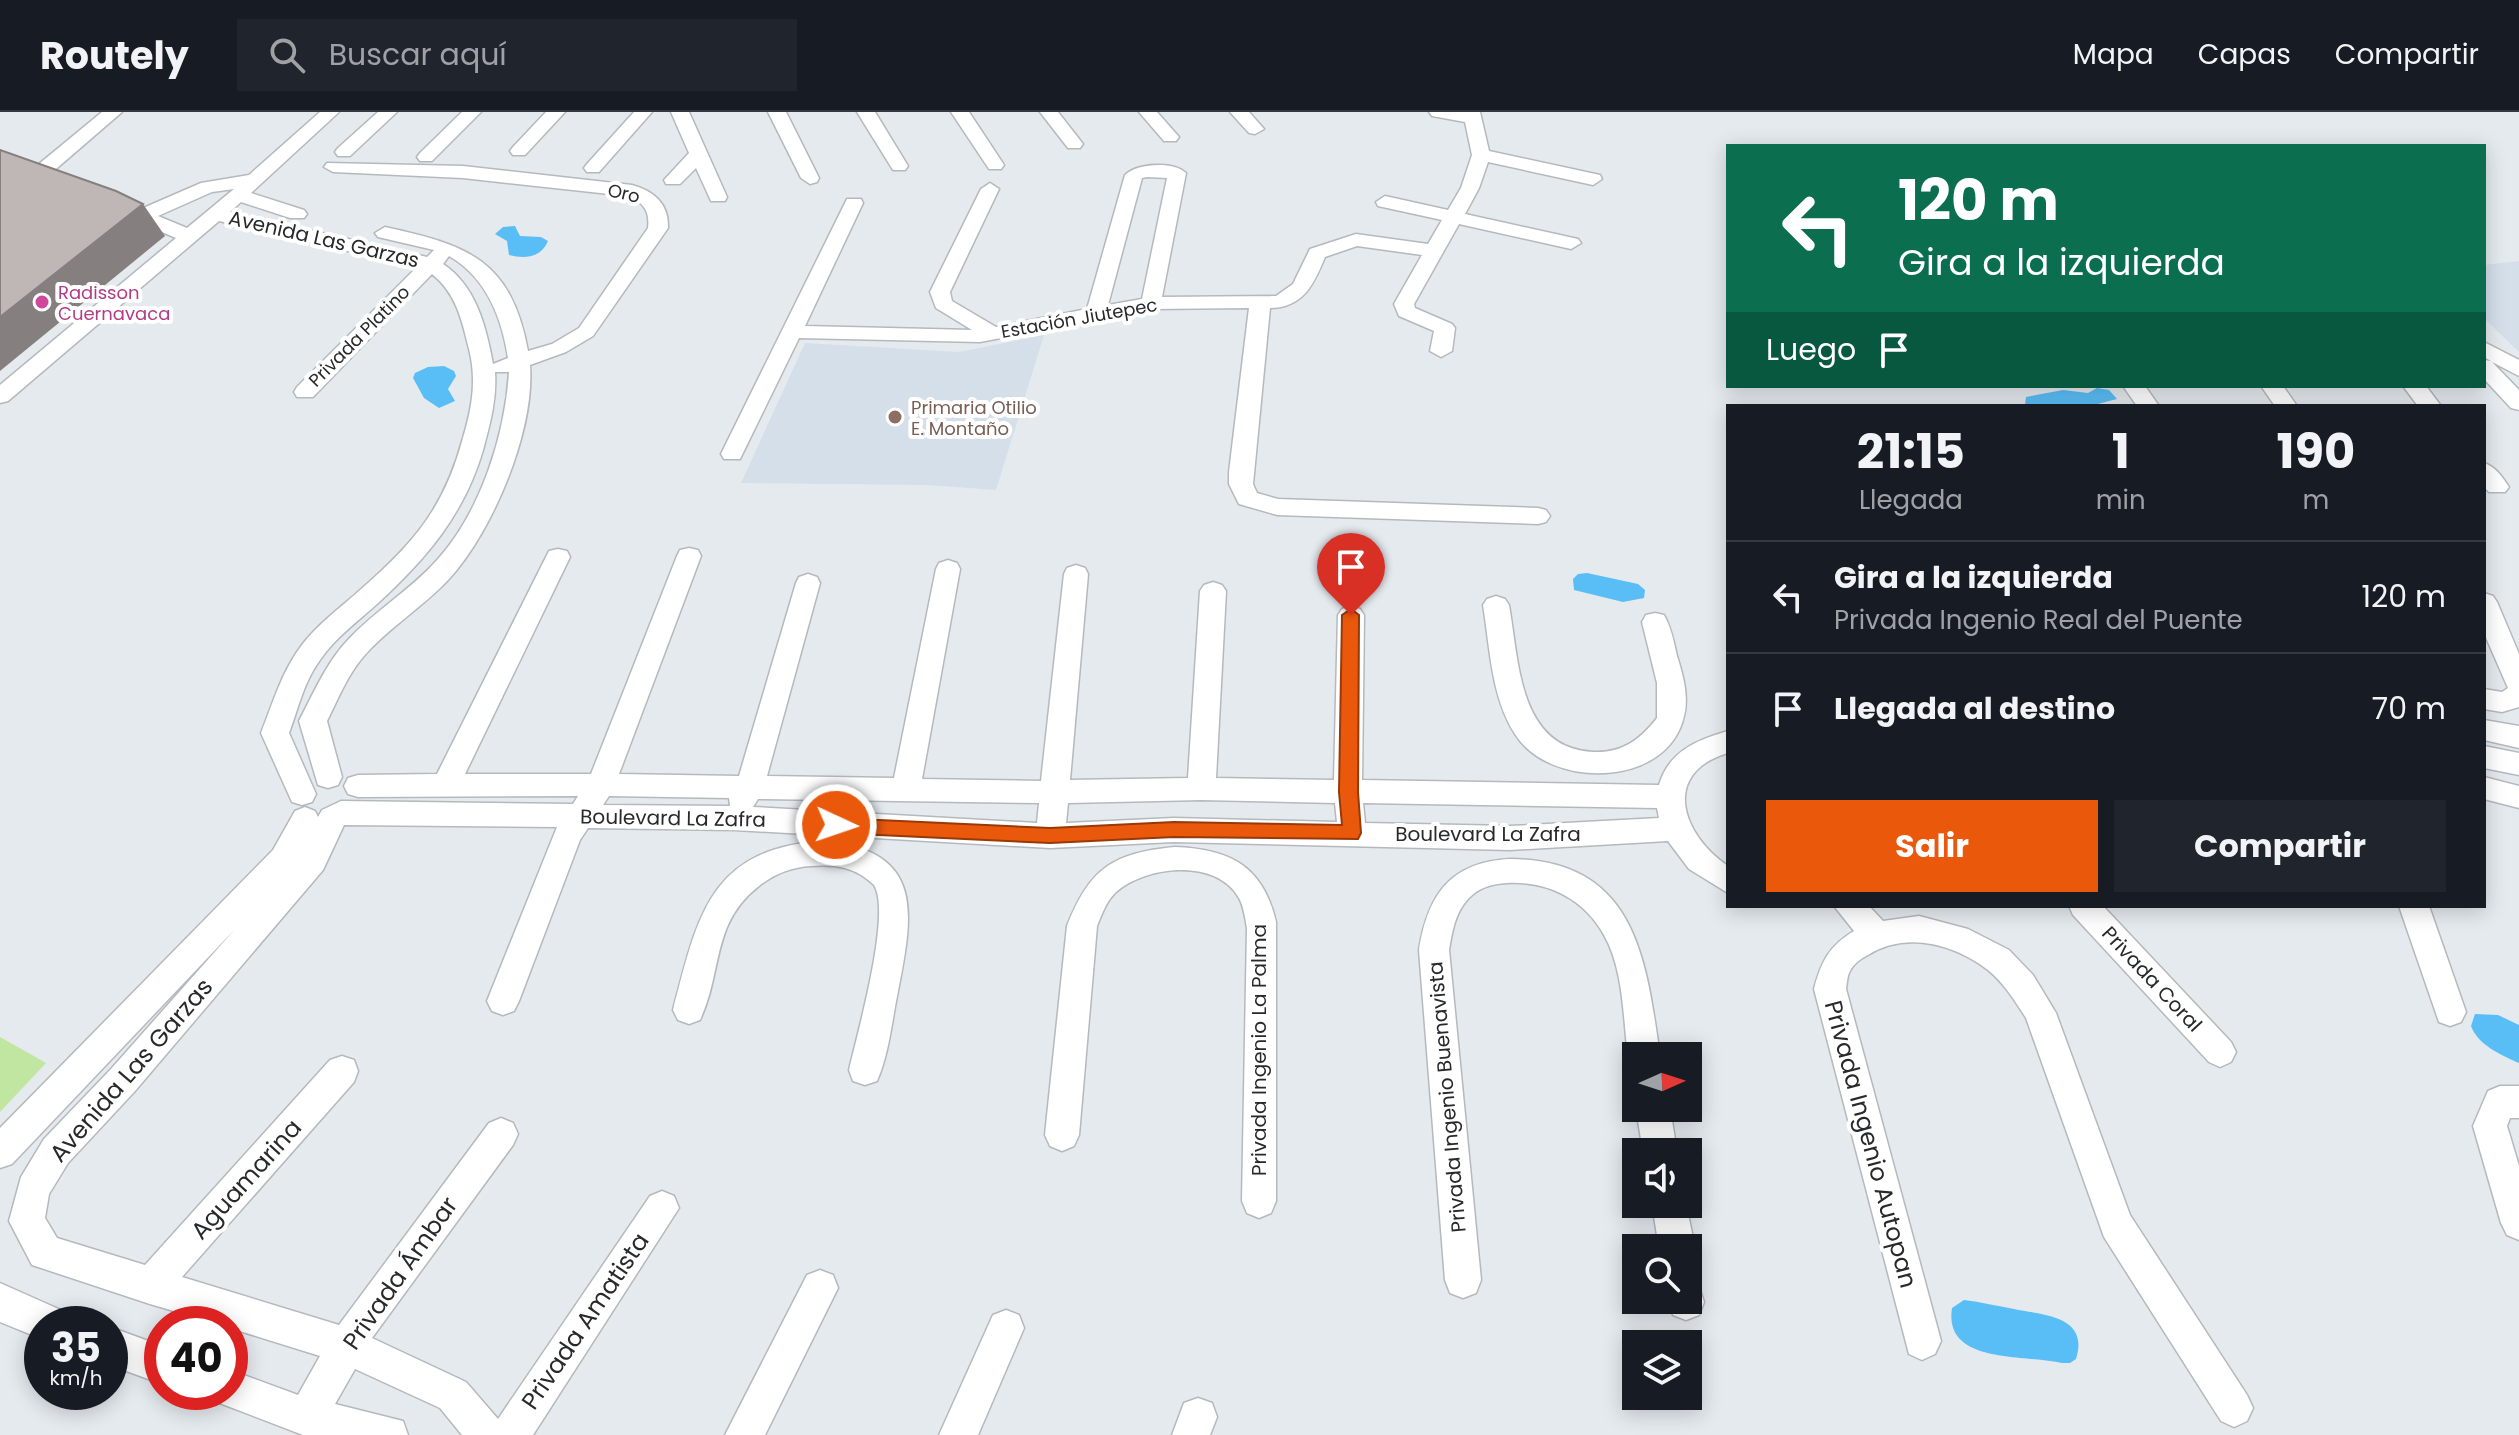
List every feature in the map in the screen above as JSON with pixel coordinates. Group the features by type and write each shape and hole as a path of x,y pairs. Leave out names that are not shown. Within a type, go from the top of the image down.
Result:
{"street":[{"path":"35,177 113,112"},
{"path":"0,396 246,188 330,112"},
{"name":"Oro","path":"388,112 338,159 632,191 656,206 660,217 658,228 586,332 559,348 486,372"},
{"path":"426,157 472,112"},
{"path":"519,151 556,112"},
{"path":"593,168 643,112"},
{"path":"680,112 697,156 718,197"},
{"path":"777,112 810,178"},
{"path":"866,112 899,166"},
{"path":"960,112 995,165"},
{"path":"1049,112 1074,144"},
{"path":"1148,112 1170,137"},
{"path":"1239,112 1255,129"},
{"path":"1438,112 1471,115 1481,155 1455,218 1404,304 1406,312 1445,328 1441,351"},
{"path":"1481,155 1593,179"},
{"path":"673,180 697,156"},
{"path":"12,169 62,187"},
{"path":"1096,313 1134,175 1145,171 1177,173 1151,303"},
{"path":"144,215 163,204 208,187 246,188"},
{"name":"Avenida Las Garzas","path":"246,188 273,208 448,247 475,265 493,288 510,323 519,361 511,426 474,528 426,589 356,648 334,678 313,721 328,777 313,861 123,1080 56,1151 33,1189 27,1221 45,1252 347,1346 453,1395 487,1435"},
{"path":"990,189 940,292 943,304 994,334"},
{"path":"103,201 144,215 188,236"},
{"path":"1385,202 1571,243"},
{"path":"732,454 854,203"},
{"path":"253,222 273,208"},
{"name":"Avenida Las Garzas","path":"215,214 430,264 451,277 468,306 486,372 486,394 465,476 438,530 373,594 335,624 308,657 275,733 320,811"},
{"name":"Estación Jiutepec","path":"791,332 941,337 994,334 1151,303 1281,302 1302,287 1317,253 1336,245 1356,240 1433,251"},
{"name":"Privada Platino","path":"305,392 448,247"},
{"path":"1260,303 1241,472 1241,484 1247,498 1277,507 1538,516"},
{"path":"2486,349 2519,369"},
{"path":"2486,368 2519,403"},
{"path":"2416,388 2428,404"},
{"path":"503,1001 567,836 601,785 689,556"},
{"path":"445,787 558,557"},
{"path":"906,790 948,569"},
{"path":"1050,836 1076,574"},
{"path":"735,818 757,767 808,583"},
{"path":"1201,789 1213,591"},
{"path":"1496,605 1515,708 1526,730 1569,760 1596,763 1633,758 1653,743 1670,721 1672,696 1655,622"},
{"path":"2486,607 2519,685"},
{"path":"1351,615 1348,792 1352,833"},
{"path":"2486,699 2502,702 2516,698 2519,692"},
{"path":"2486,730 2519,737"},
{"path":"1726,743 1699,751 1681,767 1671,788 1670,812 1686,847 1706,867 1726,880"},
{"path":"2486,757 2519,764"},
{"path":"1596,763 1602,797"},
{"path":"328,777 351,777 358,786"},
{"name":"Boulevard La Zafra","path":"358,786 601,785 1054,792 1201,789 1671,797"},
{"name":"Avenida Las Garzas","path":"0,1152 283,859 320,811 356,800 358,786"},
{"path":"2486,789 2519,797"},
{"name":"Boulevard La Zafra","path":"320,811 735,818 832,839 1050,836 1174,844 1352,833 1510,838 1676,829"},
{"path":"1510,838 1519,871"},
{"path":"689,1010 715,916 733,890 758,869 832,839 881,873 891,888 895,915 865,1070"},
{"name":"Privada Ingenio La Palma","path":"1062,1135 1082,926 1093,900 1106,882 1132,866 1152,860 1174,844 1228,870 1244,882 1257,904 1262,928 1259,1201"},
{"name":"Privada Ingenio Buenavista","path":"1463,1280 1434,950 1438,924 1462,885 1485,872 1548,872 1568,880 1593,897 1616,927 1627,957 1642,1042"},
{"path":"1851,908 1878,936"},
{"name":"Privada Coral","path":"2086,908 2220,1052"},
{"path":"2415,908 2450,1012"},
{"name":"Privada Ingenio Autopan","path":"1922,1341 1830,989 1836,965 1853,947 1878,936 1929,930 1968,943 1998,960 2024,985 2040,1013 2116,1225 2234,1408"},
{"path":"85,1062 123,1080"},
{"name":"Aguamarina","path":"150,1286 342,1071"},
{"path":"2510,1102 2490,1126 2519,1223"},
{"name":"Privada Ámbar","path":"306,1417 360,1324 501,1134"},
{"name":"Privada Amatista","path":"510,1435 662,1208"},
{"path":"744,1435 820,1288"},
{"path":"0,1301 24,1314"},
{"path":"958,1435 1006,1328"},
{"path":"248,1396 306,1417 389,1435"}],"shaded area":[{"path":"2519,261 2519,352 2486,320 2486,265"},
{"name":"Primaria Otilio E. Montaño","path":"1044,335 996,490 926,485 741,483 805,343 959,352"}],"green space":[{"path":"0,1037 46,1063 0,1112"}],"water":[{"path":"515,226 520,236 541,237 548,241 545,247 532,256 509,255 507,241 495,234 503,227"},
{"path":"444,366 454,371 456,376 448,389 455,401 439,408 424,398 413,378 415,373 428,367"},
{"path":"2097,388 2109,390 2117,399 2098,404 2025,404 2026,397 2063,390 2088,393"},
{"path":"1587,573 1638,584 1645,590 1644,598 1623,602 1574,590 1573,579 1578,574"},
{"path":"2475,1014 2498,1015 2519,1025 2519,1063 2491,1049 2479,1039 2471,1026"},
{"path":"1964,1300 2037,1313 2070,1325 2076,1333 2078,1344 2076,1359 2062,1363 1990,1354 1973,1348 1960,1339 1953,1326 1952,1308"}],"building":[{"path":"0,150 116,191 143,204 0,317"}],"place":[{"name":"Radisson Cuernavaca","path":"42,302"},
{"name":"Primaria Otilio E. Montaño","path":"895,417"}],"route":[{"path":"836,825 1050,836 1174,830 1352,833 1348,792 1351,615"}]}
